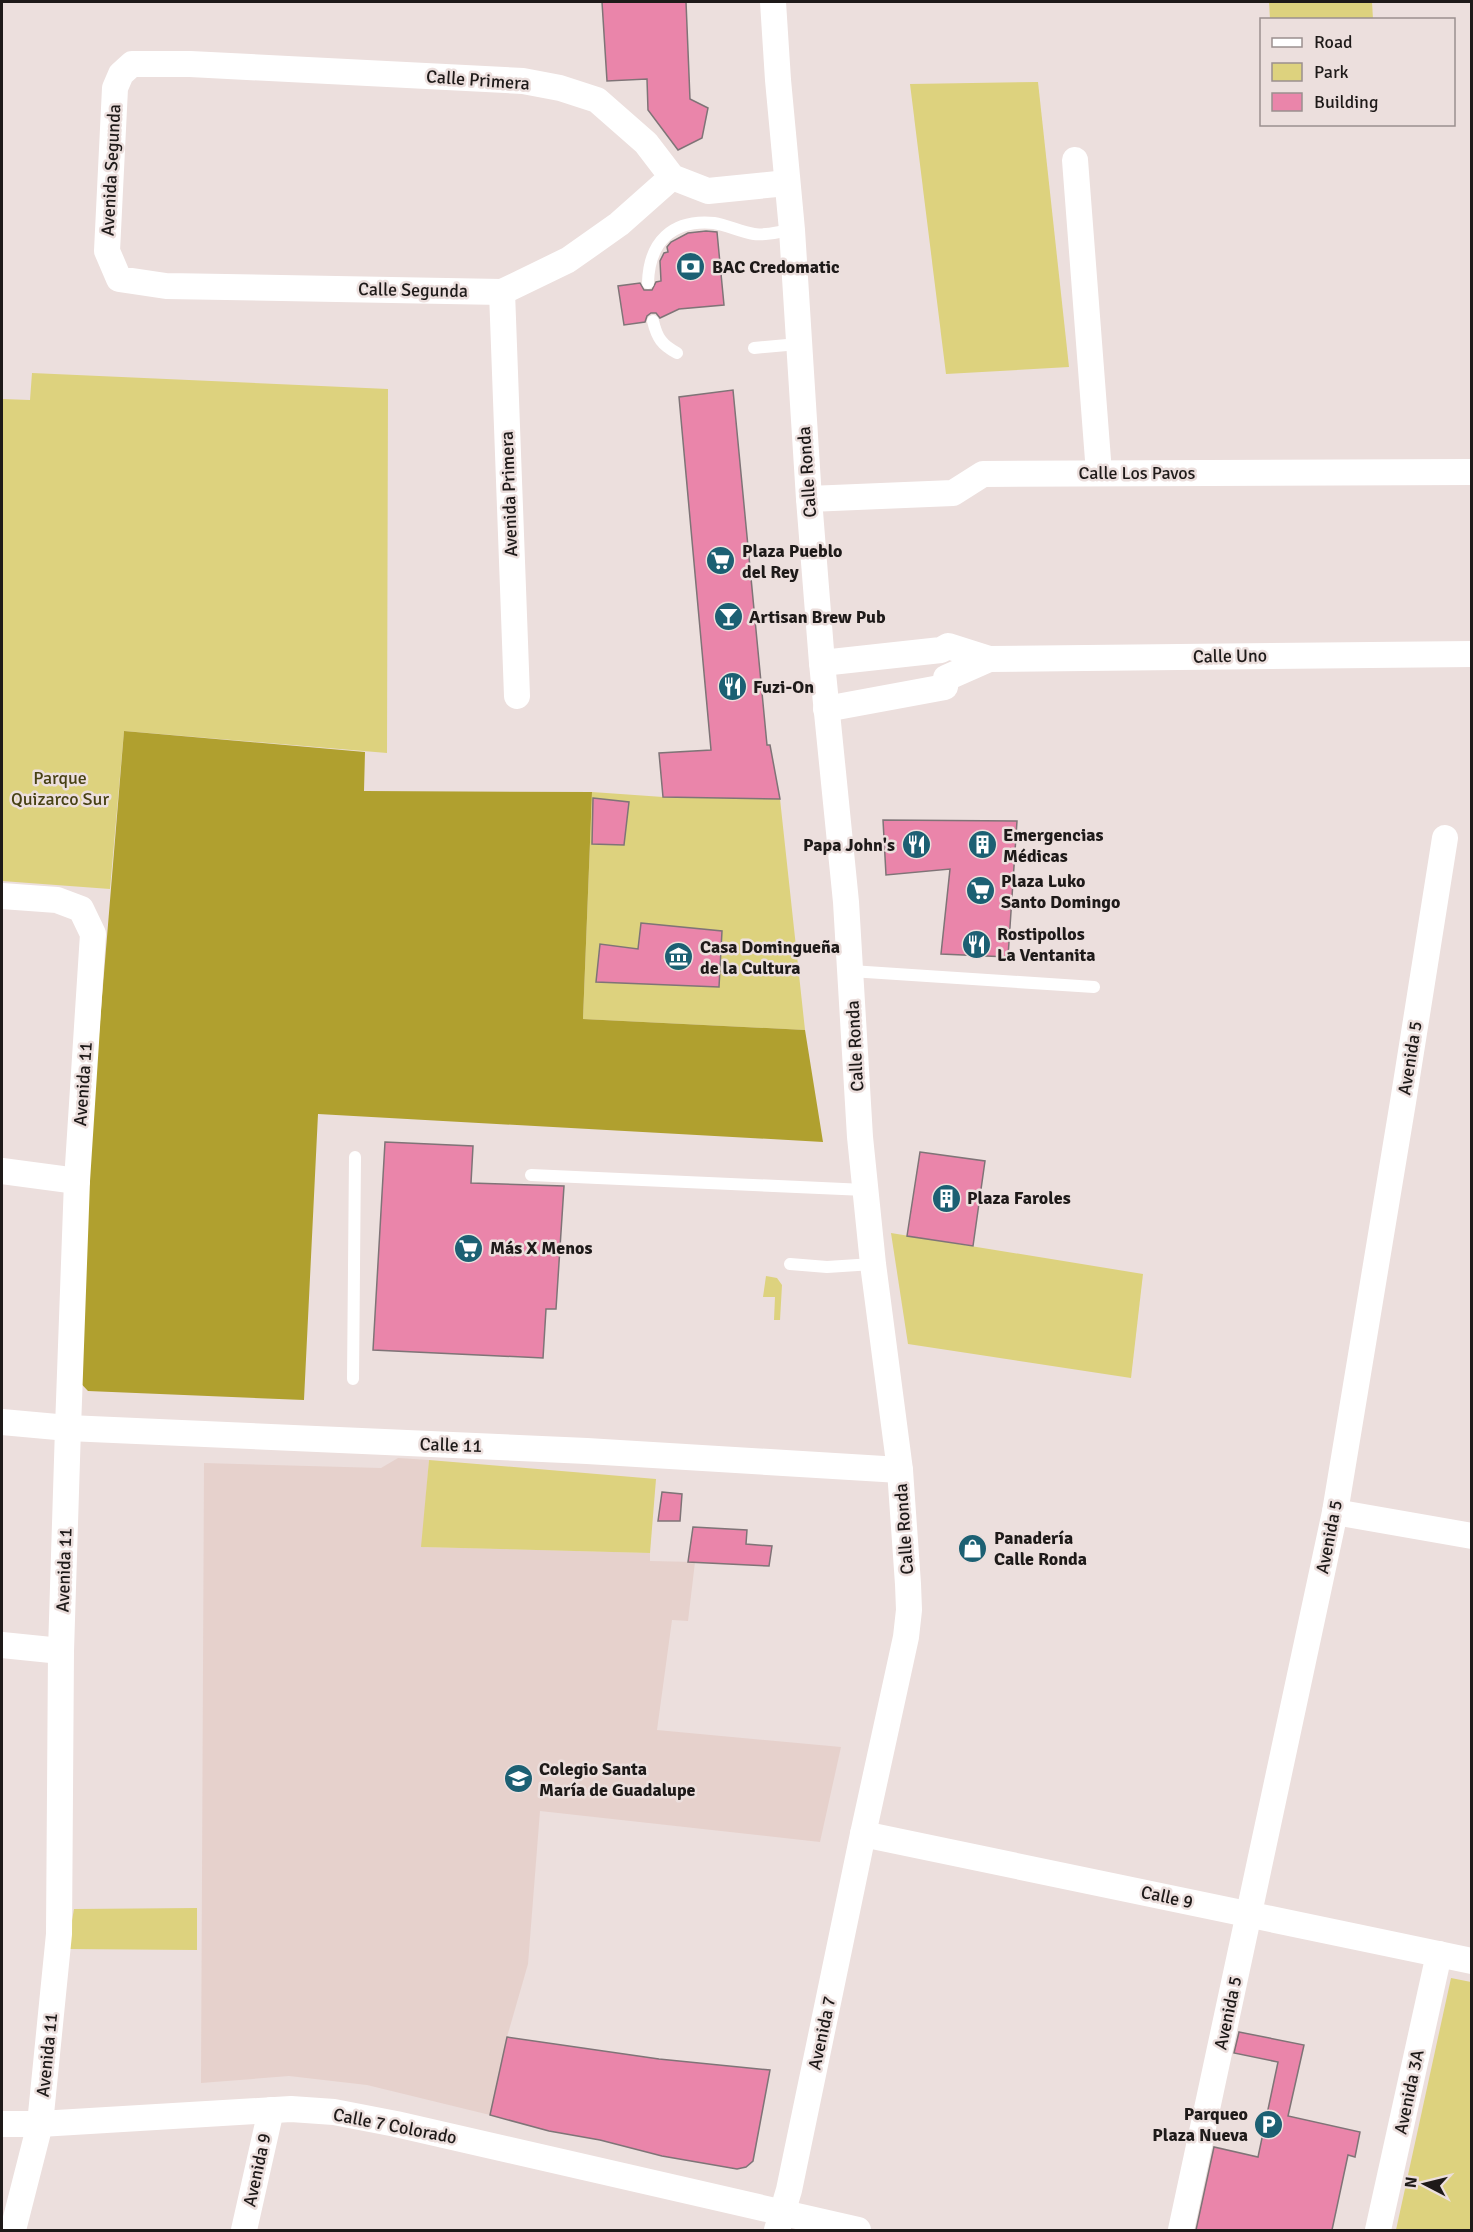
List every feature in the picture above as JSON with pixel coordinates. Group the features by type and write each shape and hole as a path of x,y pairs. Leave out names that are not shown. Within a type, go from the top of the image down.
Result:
{"street":[{"name":"Calle Ronda","path":"773,2 792,230 808,499 851,971 860,1137 873,1264 900,1470 909,1610 906,1637 863,1834"},
{"name":"Calle Primera","path":"132,64 190,64 523,81 560,88 597,100 646,143 672,177"},
{"name":"Avenida Segunda","path":"119,279 107,251 115,88 121,74 132,64"},
{"path":"1075,160 1099,473"},
{"path":"672,177 708,191 787,183"},
{"name":"Calle Segunda","path":"119,279 166,286 502,292 568,260 619,224 672,177"},
{"name":"Avenida Primera","path":"502,292 517,696"},
{"name":"Calle Los Pavos","path":"808,499 953,493 983,474 1472,472"},
{"name":"Calle Uno","path":"822,663 941,650 948,646 989,658 1472,654"},
{"name":"Calle Uno","path":"826,709 945,687 946,678 989,658"},
{"name":"Avenida 5","path":"1181,2230 1335,1512 1445,838"},
{"name":"Avenida 11","path":"2,896 57,900 81,909 93,933 77,1181 62,1651 59,1934 40,2124 13,2230"},
{"path":"2,1171 77,1181"},
{"name":"Calle 11","path":"2,1422 69,1428 587,1451 900,1470"},
{"path":"1335,1512 1472,1536"},
{"path":"2,1645 62,1651"},
{"name":"Calle 9","path":"863,1834 1472,1961"},
{"name":"Avenida 7","path":"779,2222 789,2190 863,1834"},
{"name":"Avenida 3A","path":"1378,2230 1439,1954"},
{"name":"Calle 7 Colorado","path":"2,2124 40,2124 291,2109 334,2112 396,2124 779,2222 858,2230"},
{"name":"Avenida 9","path":"244,2230 270,2110"}],"lane":[{"path":"648,282 648,265 655,248 666,234 683,225 713,223 756,234 792,230"},
{"path":"653,321 657,337 666,347 677,353"},
{"path":"754,348 798,344"},
{"path":"851,971 1094,987"},
{"path":"353,1380 355,1157"},
{"path":"531,1175 865,1190"},
{"path":"790,1264 827,1267 873,1264"}],"shaded area":[{"path":"124,731 365,752 364,791 592,792 583,1019 805,1030 823,1142 318,1114 304,1400 88,1391 71,1373"},
{"name":"Colegio Santa María de Guadalupe","path":"398,1458 429,1460 422,1547 650,1553 650,1561 695,1562 688,1621 672,1620 657,1730 841,1747 820,1842 540,1811 528,1964 507,2037 490,2115 367,2085 289,2076 201,2083 204,1463 381,1468"}],"green space":[{"path":"1269,2 1372,2 1373,18 1270,18"},
{"path":"1038,82 1069,367 946,374 910,84"},
{"name":"Parque Quizarco Sur","path":"32,373 388,389 387,753 124,731 110,889 2,881 2,399 30,400"},
{"path":"592,792 663,797 780,799 805,1030 583,1019"},
{"path":"891,1233 1143,1274 1131,1378 908,1344"},
{"path":"766,1276 777,1278 782,1285 780,1320 774,1320 775,1297 763,1297"},
{"path":"429,1460 656,1479 650,1553 421,1547"},
{"path":"197,1908 197,1950 67,1949 74,1909"},
{"path":"1451,1978 1471,1982 1471,2230 1396,2230"}],"building":[{"path":"602,2 686,2 690,99 708,108 702,138 678,150 648,110 647,79 607,81"},
{"name":"BAC Credomatic","path":"717,232 724,305 679,309 660,318 656,313 651,313 645,322 624,325 618,286 640,283 644,290 652,290 656,282 661,281 660,261 664,253 668,252 667,247 671,242 688,233"},
{"name":"Plaza Pueblo del Rey","path":"733,390 767,745 770,745 780,799 663,797 659,753 711,750 679,397"},
{"path":"593,798 629,802 624,845 592,844"},
{"name":"Plaza Luko Santo Domingo","path":"883,820 1017,821 1008,957 941,954 950,869 886,875"},
{"name":"Casa Domingueña de la Cultura","path":"641,923 722,931 719,987 596,982 600,944 638,949"},
{"name":"Más X Menos","path":"385,1142 473,1146 471,1183 564,1186 556,1309 546,1309 543,1358 373,1350"},
{"name":"Plaza Faroles","path":"920,1152 985,1161 973,1246 907,1236"},
{"path":"662,1492 682,1494 680,1521 658,1521"},
{"path":"693,1527 747,1530 746,1544 772,1546 769,1566 688,1562"},
{"name":"Parqueo Plaza Nueva","path":"1239,2032 1304,2045 1288,2116 1360,2132 1355,2157 1348,2155 1332,2230 1196,2230 1214,2147 1258,2157 1278,2062 1234,2053"},
{"path":"507,2037 659,2059 770,2070 753,2161 746,2167 737,2169 662,2156 600,2140 549,2131 490,2115"}],"place":[{"name":"BAC Credomatic","path":"691,267"},
{"name":"Plaza Pueblo del Rey","path":"721,561"},
{"name":"Artisan Brew Pub","path":"728,617"},
{"name":"Fuzi-On","path":"732,687"},
{"name":"Papa John's","path":"916,845"},
{"name":"Emergencias Médicas","path":"982,845"},
{"name":"Plaza Luko Santo Domingo","path":"980,891"},
{"name":"Rostipollos La Ventanita","path":"976,944"},
{"name":"Casa Domingueña de la Cultura","path":"679,957"},
{"name":"Plaza Faroles","path":"946,1198"},
{"name":"Más X Menos","path":"469,1248"},
{"name":"Panadería Calle Ronda","path":"973,1548"},
{"name":"Colegio Santa María de Guadalupe","path":"518,1779"},
{"name":"Parqueo Plaza Nueva","path":"1269,2124"}]}
